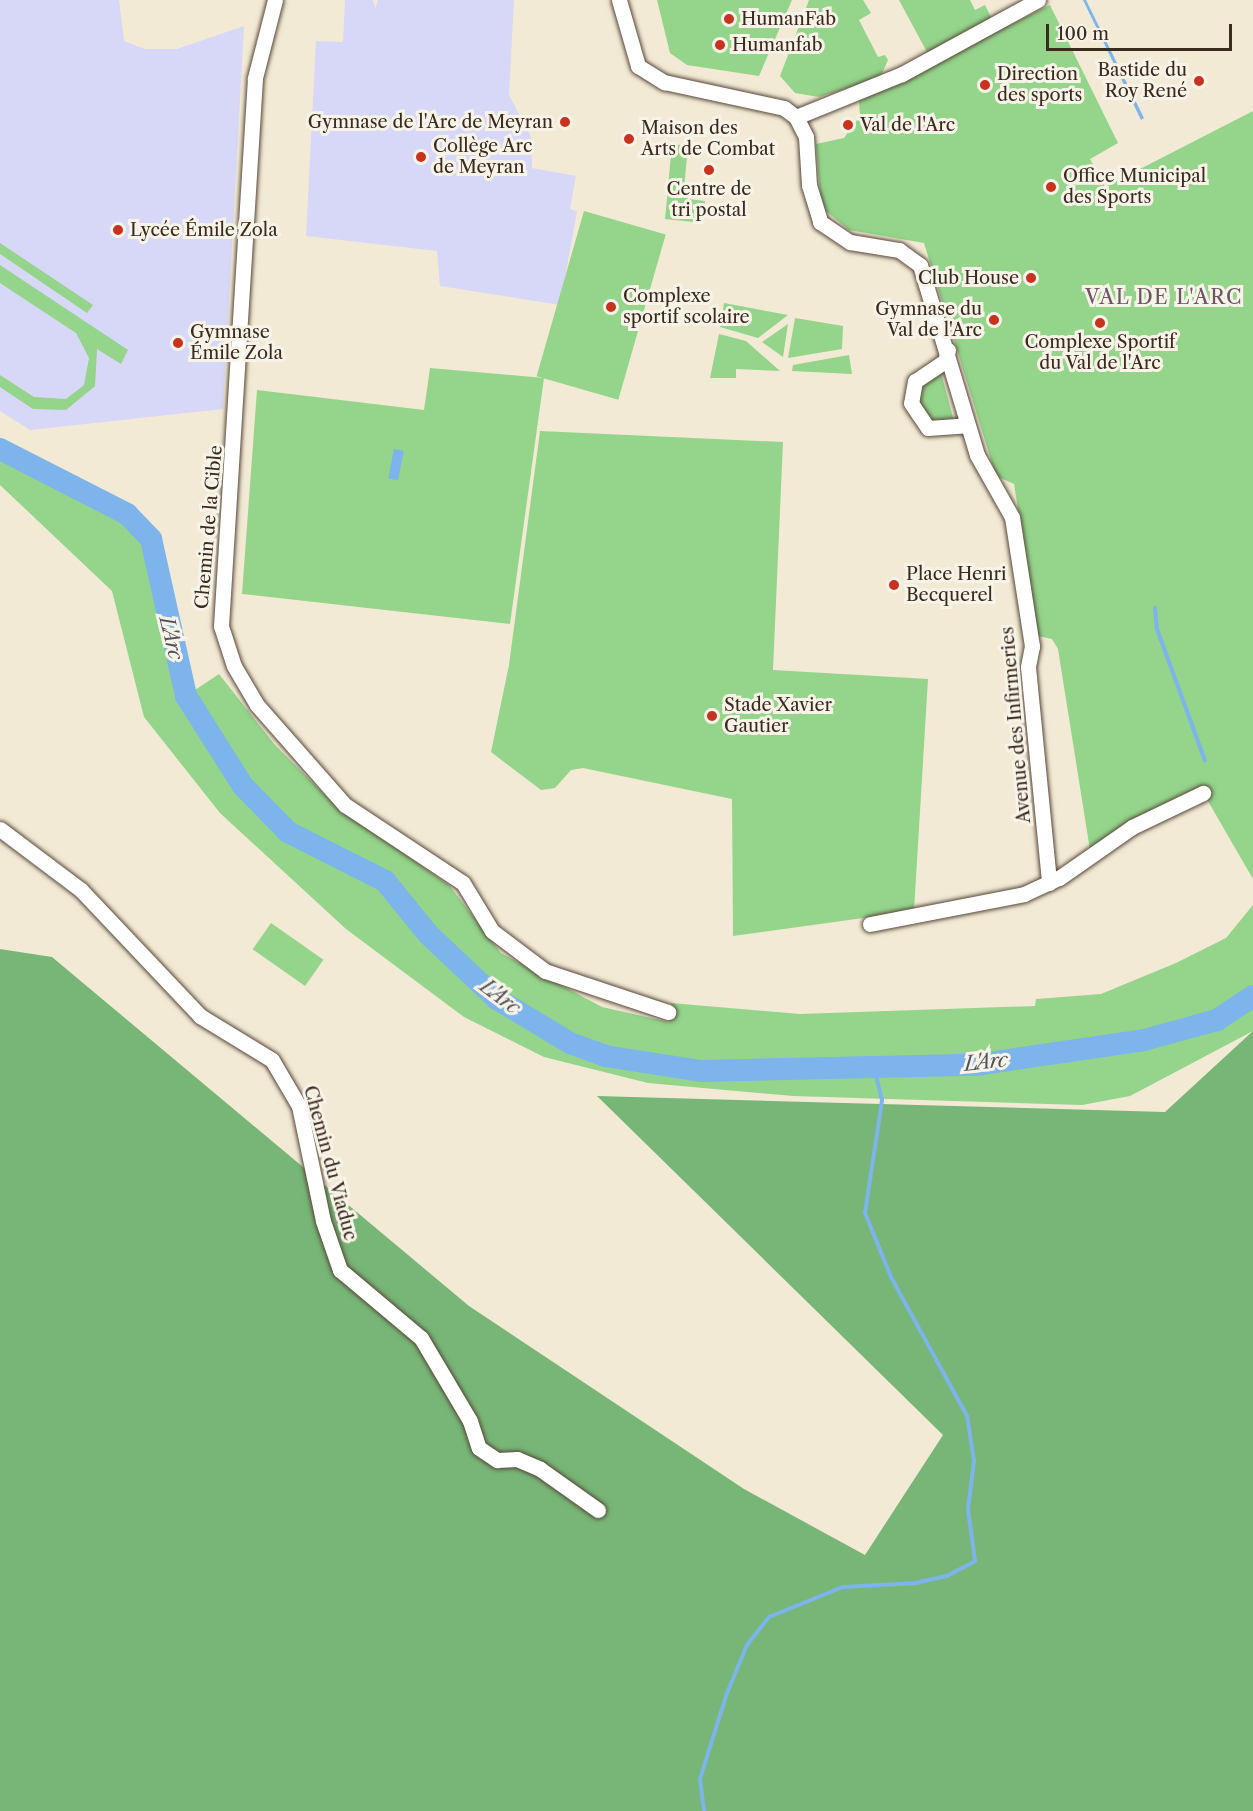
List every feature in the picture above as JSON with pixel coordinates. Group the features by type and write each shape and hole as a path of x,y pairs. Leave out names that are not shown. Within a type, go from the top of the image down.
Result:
{"street":[{"name":"Chemin de la Cible","path":"275,0 255,78 221,626 234,666 257,705 345,805 463,883 492,931 545,972 668,1012"},
{"path":"619,1 638,66 664,82 764,102 796,117 902,74 1038,0"},
{"name":"Avenue des Infirmeries","path":"796,117 806,137 809,185 820,222 850,242 899,250 920,265 948,350 967,425 987,480 1012,517 1032,646 1028,667 1049,883"},
{"path":"948,350 945,361 915,381 911,403 928,428 967,425"},
{"path":"870,924 1005,901 1049,883 1110,840 1203,794"},
{"name":"Chemin du Viaduc","path":"0,830 81,890 200,1016 272,1060 299,1106 323,1221 340,1270 421,1338 470,1421 479,1448 497,1460 517,1459 540,1469 598,1510"}],"shaded area":[{"name":"Lycée Émile Zola","path":"0,0 119,0 124,41 145,49 177,49 244,26 223,409 30,430 0,411"},
{"name":"Collège Arc de Meyran","path":"345,0 373,0 375,9 378,0 514,0 509,95 531,137 532,168 576,176 570,209 577,211 560,305 440,286 437,251 306,236 316,41 343,42"}],"green space":[{"name":"Humanfab","path":"657,0 792,0 759,76 687,65 670,53"},
{"path":"809,0 863,0 871,13 859,20 878,57 885,55 888,60 880,78 819,97 795,93 780,76"},
{"path":"899,0 970,0 975,10 985,5 992,19 928,54"},
{"name":"Complexe Sportif du Val de l'Arc","path":"1050,5 1118,143 1090,159 1105,187 1253,111 1253,879 1205,796 1090,850 1058,649 1052,639 1038,636 1014,484 996,476 924,243 849,230 826,211 820,196 816,144 844,138 860,116 859,101"},
{"path":"672,144 688,146 684,189 688,199 705,201 703,223 665,219"},
{"name":"Complexe sportif scolaire","path":"584,211 666,234 618,400 537,376"},
{"path":"0,243 93,305 87,313 0,254"},
{"path":"0,265 128,350 121,364 97,349 95,386 66,410 33,409 0,387 0,375 34,397 66,399 84,385 89,358 76,333 0,283"},
{"path":"724,303 788,315 758,338 720,327"},
{"path":"795,318 843,326 842,349 788,358"},
{"path":"788,324 783,357 762,342"},
{"path":"719,334 746,341 780,371 736,369 736,378 710,378"},
{"path":"849,355 852,374 792,371 793,365"},
{"path":"430,368 544,378 510,624 242,594 257,390 424,410"},
{"path":"940,369 955,425 935,425 918,404 921,381"},
{"name":"Stade Xavier Gautier","path":"540,431 783,442 773,670 928,679 914,911 733,936 732,799 583,768 571,770 555,788 541,790 491,752 509,665"},
{"path":"0,448 127,514 151,539 186,696 219,674 275,745 338,808 449,885 501,953 602,1007 669,1022 671,1003 800,1014 1035,1006 1036,999 1101,994 1176,963 1226,938 1253,905 1253,1031 1130,1096 1082,1105 793,1096 648,1083 544,1057 464,1017 346,929 220,813 144,717 112,591 0,485"},
{"path":"271,923 323,960 305,986 253,949"},
{"path":"0,949 52,957 469,1306 744,1489 865,1555 943,1435 597,1096 1165,1112 1253,1031 1253,1811 0,1811"}],"water":[{"path":"1083,0 1086,0 1144,118 1141,120"},
{"path":"394,449 404,451 398,480 388,478"}],"waterway":[{"name":"L'Arc","path":"0,449 127,514 151,539 186,696 243,786 288,832 385,881 428,934 497,999 570,1043 605,1056 701,1071 975,1065 1144,1040 1217,1020 1253,996"},
{"path":"1155,608 1157,629 1205,761"},
{"path":"704,1811 700,1779 727,1693 747,1645 769,1617 843,1587 916,1583 947,1576 975,1561 968,1509 974,1461 967,1416 891,1277 865,1213 882,1100 874,1068"}],"place":[{"name":"HumanFab","path":"729,19"},
{"name":"Humanfab","path":"720,45"},
{"name":"Bastide du Roy René","path":"1199,81"},
{"name":"Direction des sports","path":"985,85"},
{"name":"Gymnase de l'Arc de Meyran","path":"565,122"},
{"name":"Val de l'Arc","path":"848,125"},
{"name":"Maison des Arts de Combat","path":"629,139"},
{"name":"Collège Arc de Meyran","path":"421,157"},
{"name":"Centre de tri postal","path":"709,170"},
{"name":"Office Municipal des Sports","path":"1051,187"},
{"name":"Lycée Émile Zola","path":"118,230"},
{"name":"Club House","path":"1031,278"},
{"name":"Complexe sportif scolaire","path":"611,307"},
{"name":"Gymnase du Val de l'Arc","path":"994,320"},
{"name":"Complexe Sportif du Val de l'Arc","path":"1100,323"},
{"name":"Gymnase Émile Zola","path":"178,343"},
{"name":"Place Henri Becquerel","path":"894,585"},
{"name":"Stade Xavier Gautier","path":"712,716"}],"district":[{"name":"VAL DE L'ARC","path":"1164,297"}]}
